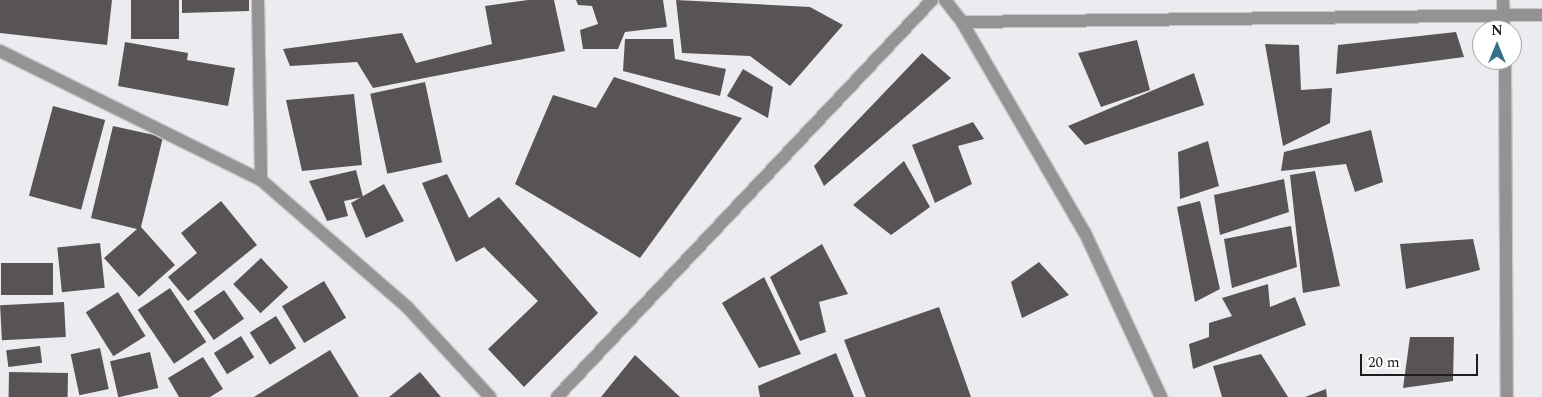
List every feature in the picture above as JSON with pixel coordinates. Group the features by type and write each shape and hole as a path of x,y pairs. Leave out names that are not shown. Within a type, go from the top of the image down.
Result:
{"street":[{"path":"258,0 262,180"},
{"path":"557,397 932,0"},
{"path":"945,0 962,22 1085,233 1161,397"},
{"path":"1503,0 1504,20"},
{"path":"962,22 1542,15"},
{"path":"0,51 262,180 408,308 490,397"},
{"path":"1505,70 1507,397"}],"building":[{"path":"0,0 112,0 107,45 0,33"},
{"path":"131,0 179,0 179,39 131,39"},
{"path":"182,0 249,0 249,11 182,13"},
{"path":"528,0 554,0 565,51 373,88 357,62 290,66 283,49 402,33 416,63 492,44 485,6"},
{"path":"576,0 663,0 667,27 625,32 618,49 583,49 580,30 598,24 592,6 578,5"},
{"path":"676,0 810,7 843,25 790,86 750,56 682,53"},
{"path":"1456,32 1464,57 1336,74 1338,45"},
{"path":"625,39 673,39 675,59 726,69 720,96 623,71"},
{"path":"1137,40 1150,90 1101,107 1078,53"},
{"path":"125,42 188,53 187,60 235,68 228,106 118,86"},
{"path":"1265,44 1299,45 1301,90 1332,88 1330,123 1283,146"},
{"path":"922,53 951,78 824,186 814,166"},
{"path":"743,69 773,87 768,118 727,96"},
{"path":"1194,73 1204,105 1085,145 1068,126"},
{"path":"614,77 742,118 640,258 515,184 553,95 596,108"},
{"path":"425,82 442,162 387,174 370,94"},
{"path":"354,94 362,165 302,171 286,100"},
{"path":"53,106 105,120 81,210 29,196"},
{"path":"973,122 984,139 958,146 972,184 935,203 912,145"},
{"path":"113,126 163,137 141,227 175,265 139,297 104,258 137,229 91,218"},
{"path":"1371,130 1383,182 1355,192 1346,164 1281,171 1284,152"},
{"path":"1208,141 1219,186 1180,199 1178,152"},
{"path":"904,161 930,207 891,235 853,205"},
{"path":"356,170 363,197 344,201 348,216 327,221 309,181"},
{"path":"1315,171 1340,286 1303,293 1290,175"},
{"path":"447,174 469,218 499,197 598,313 524,387 488,349 538,301 484,247 456,262 422,183"},
{"path":"1284,179 1289,212 1220,235 1214,195"},
{"path":"384,184 404,221 366,238 351,203"},
{"path":"221,201 257,245 188,301 168,277 197,253 181,233"},
{"path":"1200,201 1220,289 1195,302 1177,207"},
{"path":"1291,226 1297,267 1232,288 1224,239"},
{"path":"1473,239 1480,270 1406,289 1400,244"},
{"path":"100,243 105,288 62,292 57,247"},
{"path":"822,244 848,294 819,302 826,332 800,341 770,277"},
{"path":"261,258 288,287 260,313 233,284"},
{"path":"1039,262 1069,295 1022,318 1011,282"},
{"path":"1,263 53,263 53,295 1,295"},
{"path":"764,277 801,354 759,368 722,303"},
{"path":"324,281 346,318 304,343 282,306"},
{"path":"1268,284 1270,307 1295,297 1306,325 1193,369 1189,344 1209,337 1209,323 1232,316 1222,298"},
{"path":"170,288 206,342 174,364 138,310"},
{"path":"224,290 244,319 214,340 194,311"},
{"path":"118,292 146,336 113,356 86,312"},
{"path":"64,302 66,337 2,340 0,305"},
{"path":"939,307 971,397 866,397 844,340"},
{"path":"276,316 296,348 270,365 250,332"},
{"path":"241,336 254,357 227,374 214,353"},
{"path":"1410,337 1454,337 1453,381 1403,388"},
{"path":"40,346 42,363 8,367 6,350"},
{"path":"100,348 109,389 79,395 71,354"},
{"path":"330,350 359,397 254,397 265,390"},
{"path":"150,352 158,388 118,397 110,361"},
{"path":"836,353 854,397 760,397 758,386"},
{"path":"1261,354 1288,397 1222,397 1213,366"},
{"path":"635,355 680,397 601,397"},
{"path":"203,357 223,389 210,397 179,397 168,378"},
{"path":"9,372 68,373 68,397 9,397"},
{"path":"420,372 441,397 389,397"},
{"path":"1326,389 1327,397 1305,397"}]}
